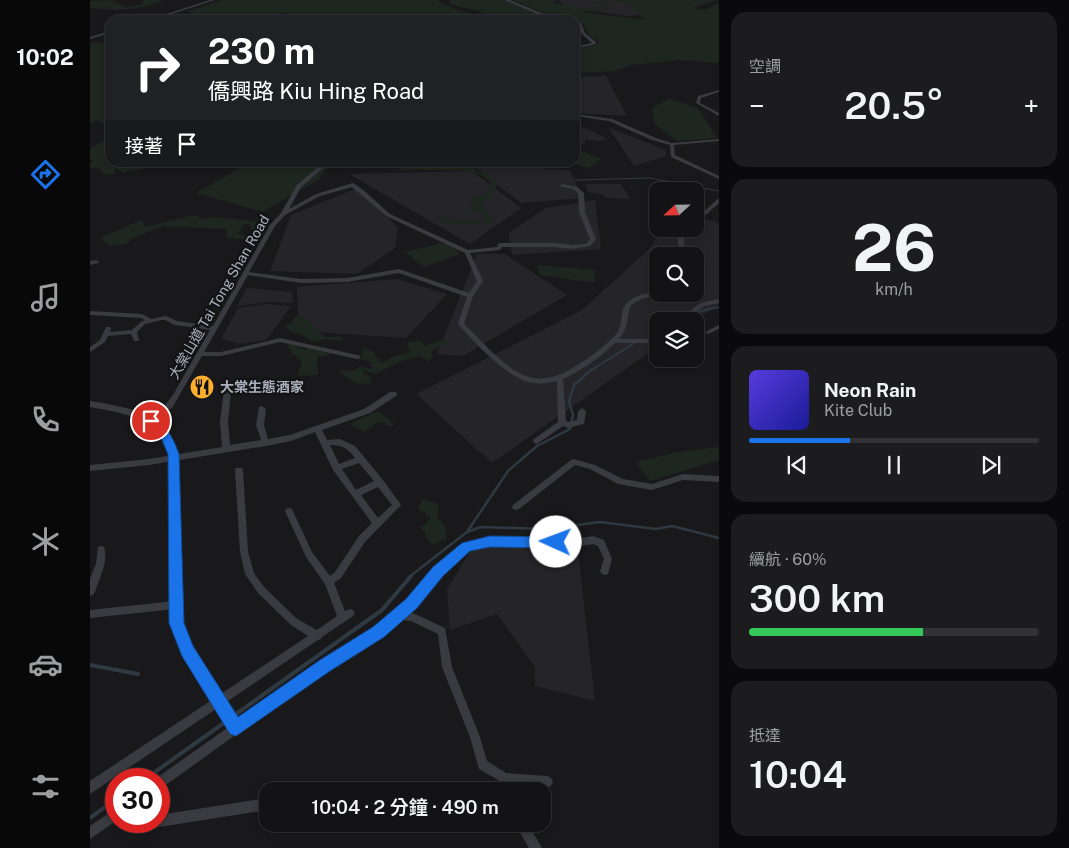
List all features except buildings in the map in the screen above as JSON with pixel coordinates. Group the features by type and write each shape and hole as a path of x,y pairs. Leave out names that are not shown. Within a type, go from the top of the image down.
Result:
{"street":[{"path":"166,15 213,0"},
{"path":"507,0 543,15"},
{"path":"580,24 584,33 595,42 580,46"},
{"path":"90,38 104,34 102,30 105,28"},
{"path":"719,91 699,97 698,103 719,115"},
{"path":"580,116 610,120 654,139 672,144 719,140"},
{"path":"672,144 672,156 719,178"},
{"name":"大棠山道 Tai Tong Shan Road","path":"151,421 169,406 273,225 283,214 299,186 322,167"},
{"path":"283,214 318,195 353,186 358,187 376,208 388,215 467,252 499,248 500,245 572,247 588,245 592,240 582,212 581,193 575,188 562,186"},
{"path":"704,214 719,200"},
{"path":"467,252 480,280 470,296 461,324 522,378 547,382 560,379 587,362 621,333 626,321 626,309 630,302 649,294"},
{"path":"246,273 301,281 347,280 399,271 470,296"},
{"path":"692,312 702,304 719,301"},
{"path":"90,313 142,316 149,320"},
{"path":"90,350 103,341 107,331 134,332 149,320 166,318 174,324 214,328"},
{"path":"708,332 719,327"},
{"path":"134,332 136,340"},
{"path":"199,354 221,354 280,340 357,357"},
{"path":"612,341 649,340"},
{"path":"560,379 565,424"},
{"path":"226,448 224,422 227,391"},
{"path":"90,468 120,466 266,443 318,430 373,408 393,394"},
{"path":"90,404 127,412 151,421 167,438 174,457 175,605 181,638 236,728"},
{"path":"262,409 260,425 266,443"},
{"path":"537,441 565,424 581,422 582,411"},
{"path":"318,430 336,468 377,523"},
{"path":"324,443 347,444 361,458 397,505 377,523 350,555 337,577 329,582"},
{"path":"336,468 361,458"},
{"path":"516,507 574,462 592,467 621,482 652,487 683,477 719,479"},
{"path":"240,470 244,552 250,574 261,590 294,622 318,636"},
{"path":"355,494 380,482"},
{"path":"90,788 347,616 329,582 309,554 289,511"},
{"path":"170,775 325,665 378,632 398,616 450,560 466,546 490,542 575,543 593,540 600,543 608,559 605,570"},
{"path":"90,592 100,564 101,550"},
{"path":"90,614 175,605"},
{"path":"398,616 412,617 442,631 447,666 475,737 481,761 487,770 506,782"},
{"path":"170,819 259,805"},
{"path":"90,833 105,822"},
{"path":"526,832 536,848"}],"shaded area":[{"path":"114,0 113,2 127,7 143,4 143,0 164,0 155,4 127,9 90,8 90,1"},
{"path":"222,0 438,0 447,6 477,15 289,15 284,12 275,15 195,15 188,11"},
{"path":"451,0 507,0 541,15 488,15 449,4"},
{"path":"513,0 556,0 555,3 570,6 600,7 595,0 612,8 581,12 645,20 626,3 604,0 718,0 693,8 704,10 719,3 719,63 681,60 632,65 614,71 580,73 580,48 594,46 599,41 589,35 584,25 580,22 580,15 549,15"},
{"path":"557,0 622,0 652,14 628,16 568,7"},
{"path":"95,42 105,43 105,124 96,120 90,124 90,44"},
{"path":"606,76 627,116 580,113 580,77"},
{"path":"669,99 698,108 717,138 678,141 655,125 652,108"},
{"path":"580,126 607,139 599,141 583,139 586,142 580,146"},
{"path":"609,128 666,150 666,156 634,166"},
{"path":"105,140 105,167 154,167 123,172 115,169 115,174 105,174 98,167 90,168 90,163 94,161 90,159 90,149"},
{"path":"580,150 601,159 589,168 580,165"},
{"path":"242,167 328,167 319,179 262,212 196,193"},
{"path":"402,167 475,167 402,170"},
{"path":"418,167 475,167 476,171 488,174 498,182 493,194 481,204 496,223 450,225 437,217 446,216 455,220 489,219 485,214 470,212 471,199 489,191 492,184 480,174 460,170 391,170"},
{"path":"475,167 540,167 544,169 570,170 582,198 521,203"},
{"path":"472,171 521,208 470,244 349,174"},
{"path":"585,184 621,184 630,199 606,198 602,194 588,192"},
{"path":"355,189 398,227 395,248 357,274 270,271 291,215"},
{"path":"595,200 601,249 512,255 509,233 546,208"},
{"path":"194,215 203,219 213,217 272,223 265,230 263,236 254,235 249,224 244,224 238,234 257,238 255,240 227,238 227,229 163,226 131,239 128,243 110,246 100,238 141,220 146,227"},
{"path":"704,219 719,223 719,304 704,314 704,312 649,312 649,353 492,463 416,394 582,310 649,249 649,302 704,302 704,247 650,247 657,238 704,238"},
{"path":"442,243 454,247 460,254 424,267 405,252"},
{"path":"477,254 505,254 567,295 463,356 437,354"},
{"path":"537,265 594,270 595,283 540,275"},
{"path":"397,279 447,294 406,338 299,331 297,287"},
{"path":"247,288 292,292 293,303 268,302 237,306"},
{"path":"266,304 291,306 266,340 241,344 221,339 238,308"},
{"path":"295,316 304,317 325,337 342,337 343,341 325,339 312,342 285,326 292,322"},
{"path":"419,340 426,346 440,340 450,342 431,351 433,356 428,361 419,356 399,362 375,374 363,370 364,374 369,375 372,383 357,384 338,371 355,370 360,366 372,369 370,361 342,355 359,355 362,357 363,348 375,352 375,356 382,363 390,358 410,352 407,343"},
{"path":"287,343 306,350 307,348 332,354 317,357 318,375 297,376 302,362 291,352"},
{"path":"378,411 394,424 390,427 384,422 376,423 365,432 350,424"},
{"path":"719,447 719,460 650,481 636,462 678,452"},
{"path":"423,499 439,504 437,517 444,524 447,538 432,545 421,528 431,518 418,508"},
{"path":"487,545 578,552 595,701 535,686 535,667 497,614 450,630 447,589 471,550"}],"waterway":[{"path":"575,180 650,178 719,191"},
{"path":"696,312 719,307"},
{"path":"590,371 636,342"},
{"path":"467,532 508,471 537,446 570,429 573,415 569,401 574,385 592,369"},
{"path":"467,532 481,527 547,529 600,522 656,529 672,526 719,538"},
{"path":"409,577 467,532"},
{"path":"232,717 382,610 411,576"},
{"path":"90,665 138,674"},
{"path":"160,768 228,720"},
{"path":"90,818 105,807"}],"place":[{"name":"大棠生態酒家","path":"202,387"}],"route":[{"path":"151,421 167,438 174,454 176,623 188,651 236,728 325,665 378,632 412,604 426,584 466,546 490,542 556,542"}]}
